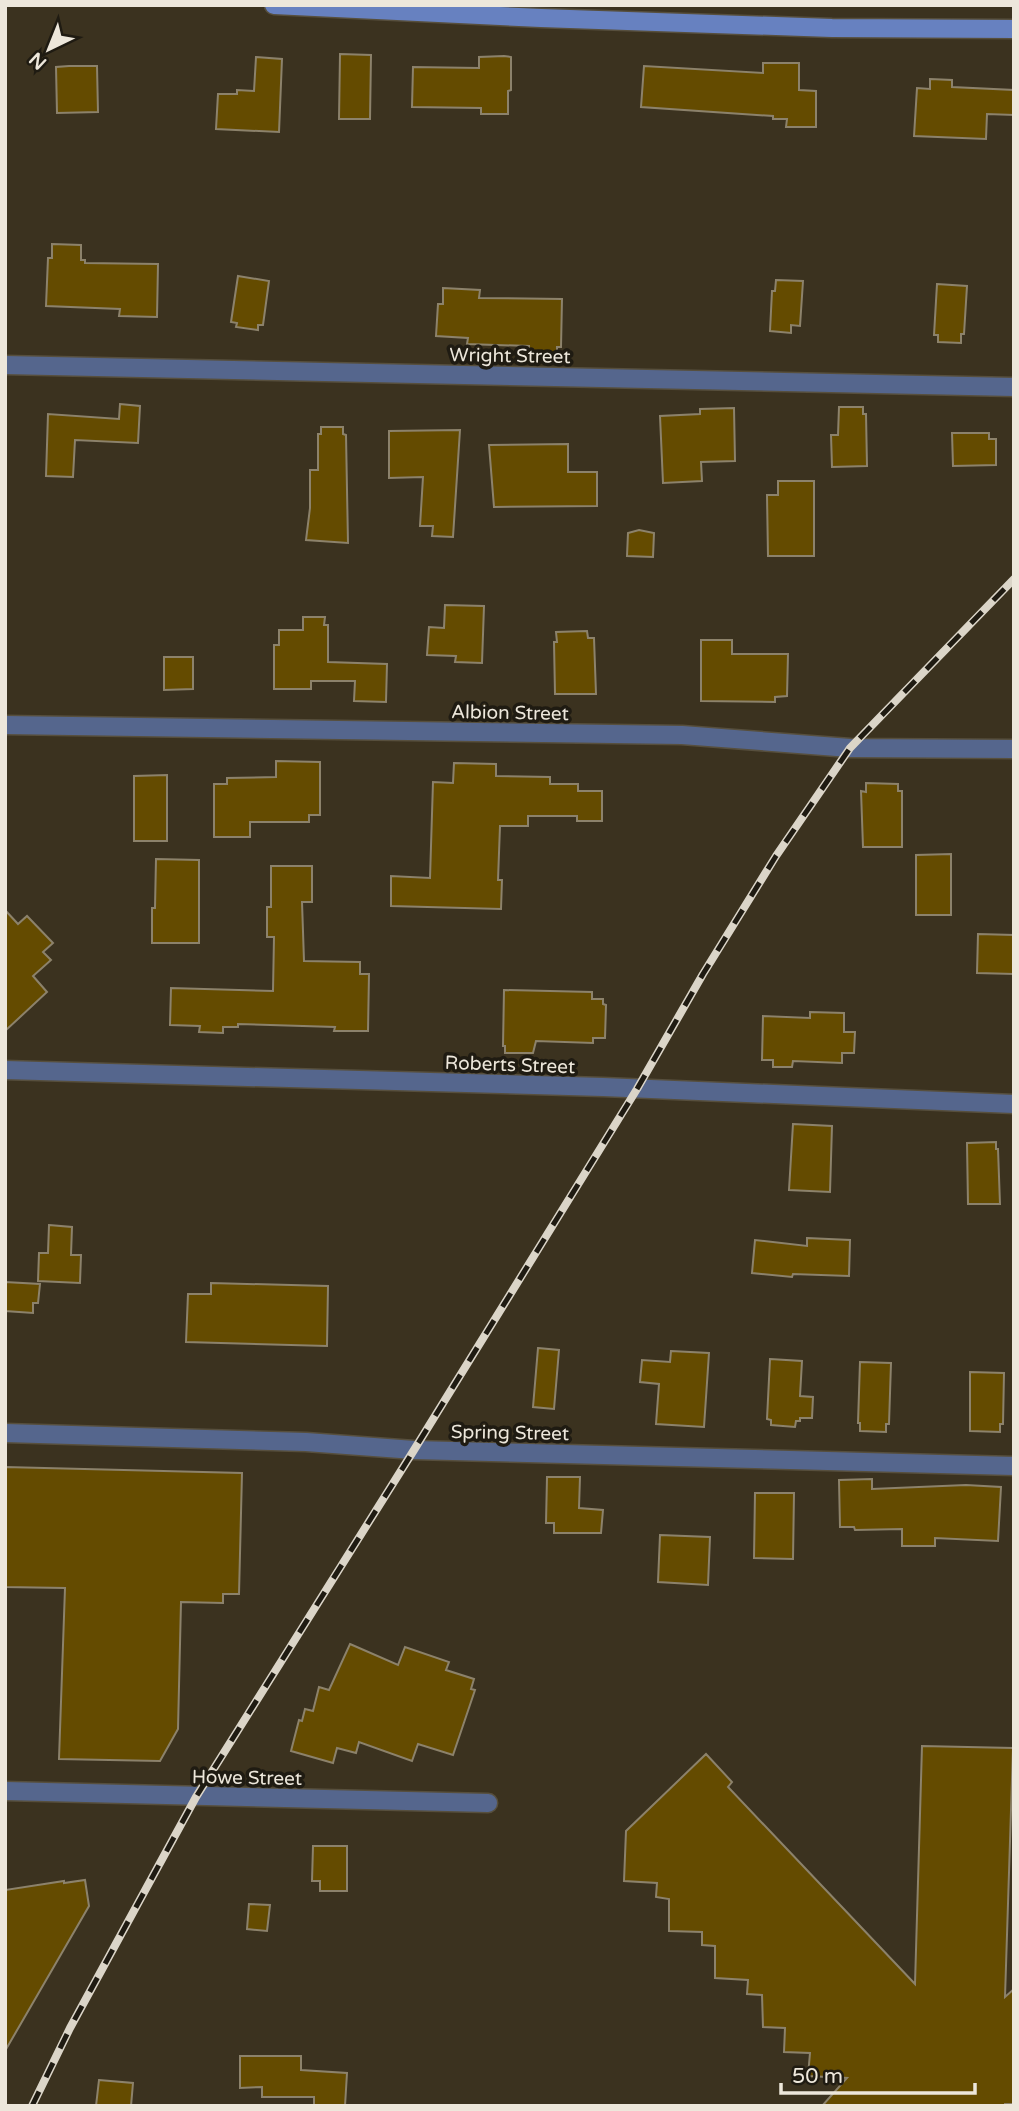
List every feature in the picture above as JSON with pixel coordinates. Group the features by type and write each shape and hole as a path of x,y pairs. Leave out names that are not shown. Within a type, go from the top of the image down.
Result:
{"street":[{"path":"274,5 832,28 1014,29"},
{"name":"Wright Street","path":"5,365 1014,387"},
{"name":"Albion Street","path":"5,726 682,735 850,748 1014,749"},
{"name":"Roberts Street","path":"5,1070 577,1087 1014,1104"},
{"name":"Spring Street","path":"5,1433 306,1443 414,1450 1014,1466"},
{"name":"Howe Street","path":"5,1791 488,1803"}],"building":[{"path":"340,54 371,55 370,119 339,119"},
{"path":"256,57 282,59 279,132 216,129 218,94 237,94 237,90 254,91"},
{"path":"479,57 511,57 508,114 481,114 481,108 412,107 413,67 479,68"},
{"path":"763,63 799,63 799,90 816,91 816,127 786,127 787,119 773,119 773,116 641,107 644,66 763,73"},
{"path":"97,66 98,112 57,113 56,67"},
{"path":"930,79 952,80 952,87 1014,90 1014,115 987,114 986,139 914,136 917,88 930,89"},
{"path":"52,244 81,245 81,260 85,260 85,263 158,264 157,317 119,316 120,309 46,306 48,258 52,258"},
{"path":"238,276 269,281 263,325 258,325 258,330 236,327 237,323 231,322"},
{"path":"776,280 803,281 800,326 791,325 791,333 770,331 772,291 775,291"},
{"path":"937,284 967,286 961,343 938,342 938,335 934,335"},
{"path":"443,288 480,290 479,298 562,299 561,347 557,347 557,354 529,353 529,346 467,344 468,338 436,336 438,304 443,304"},
{"path":"120,404 140,406 138,443 75,440 73,477 46,476 48,414 119,419"},
{"path":"839,407 863,407 863,414 866,414 867,466 832,467 831,435 838,435"},
{"path":"734,408 735,461 701,462 702,481 663,483 660,416 700,414 700,409"},
{"path":"321,427 343,427 343,434 346,435 348,543 306,540 310,508 310,470 318,470 318,434 321,434"},
{"path":"460,430 453,537 432,536 433,526 420,526 423,477 389,478 389,431"},
{"path":"952,433 989,433 989,439 996,439 996,465 953,466"},
{"path":"568,444 568,472 597,472 597,506 494,507 489,445"},
{"path":"778,481 814,481 814,556 768,556 767,495 778,495"},
{"path":"639,530 654,533 653,557 627,556 628,533"},
{"path":"445,605 484,606 482,663 455,662 456,656 427,655 429,627 444,628"},
{"path":"303,617 325,617 324,625 328,625 328,662 387,664 386,702 354,701 355,681 311,681 311,689 274,689 274,645 279,645 279,630 303,630"},
{"path":"587,631 588,638 594,638 596,694 555,694 556,632"},
{"path":"701,640 732,640 732,654 788,654 787,696 775,697 775,702 701,701"},
{"path":"164,657 193,657 193,689 164,690"},
{"path":"276,761 320,762 320,815 309,815 309,822 250,822 250,837 214,837 214,784 227,784 227,778 276,777"},
{"path":"454,763 496,764 496,776 550,777 550,784 578,784 578,791 602,791 602,821 577,821 577,816 528,816 528,826 500,826 498,880 502,880 501,909 391,906 391,876 430,878 433,782 453,783"},
{"path":"167,775 167,841 134,841 134,776"},
{"path":"866,783 898,784 898,791 902,791 902,847 863,847 861,791 866,792"},
{"path":"951,854 951,915 916,915 916,855"},
{"path":"156,859 199,860 199,943 152,943"},
{"path":"271,866 312,866 312,902 302,902 304,961 360,962 360,974 369,974 368,1031 334,1031 335,1027 238,1024 238,1027 223,1027 223,1033 199,1032 200,1026 170,1025 171,988 273,991 274,937 267,937 267,907 271,907"},
{"path":"5,910 18,924 27,916 53,943 43,952 51,960 33,976 47,992 5,1031"},
{"path":"978,934 1014,935 1014,974 977,973"},
{"path":"504,990 592,992 592,999 603,999 603,1004 606,1005 605,1038 593,1038 593,1043 536,1041 533,1053 505,1053"},
{"path":"810,1012 844,1013 844,1032 855,1032 854,1053 842,1053 842,1063 793,1061 792,1067 773,1067 773,1060 762,1060 763,1016 810,1018"},
{"path":"793,1124 832,1126 830,1192 789,1190"},
{"path":"996,1142 1000,1204 968,1204 967,1143"},
{"path":"49,1225 72,1227 71,1255 81,1255 80,1283 38,1281 39,1253 48,1253"},
{"path":"807,1238 850,1240 849,1276 793,1274 792,1277 752,1273 755,1240 807,1246"},
{"path":"5,1282 40,1284 38,1303 33,1303 33,1313 5,1311"},
{"path":"211,1283 328,1286 327,1346 186,1342 188,1294 211,1294"},
{"path":"538,1348 559,1350 554,1409 533,1407"},
{"path":"671,1351 709,1353 704,1427 656,1424 659,1384 640,1382 642,1360 670,1362"},
{"path":"770,1359 802,1361 800,1396 813,1397 812,1418 800,1418 795,1427 771,1425 771,1420 767,1419"},
{"path":"860,1362 891,1363 889,1424 886,1424 886,1432 860,1431"},
{"path":"970,1372 1004,1373 1003,1424 1000,1424 1000,1432 970,1431"},
{"path":"5,1467 242,1473 239,1594 223,1594 223,1603 181,1602 178,1729 160,1761 59,1759 65,1588 5,1587"},
{"path":"547,1477 580,1477 579,1508 603,1510 601,1533 554,1533 554,1523 546,1523"},
{"path":"872,1479 872,1489 966,1485 1001,1487 998,1541 935,1538 935,1546 902,1546 902,1529 855,1530 854,1527 840,1527 839,1480"},
{"path":"755,1493 794,1493 793,1559 754,1558"},
{"path":"660,1535 710,1537 708,1585 658,1582"},
{"path":"350,1644 398,1665 405,1647 449,1662 446,1670 474,1679 471,1689 475,1690 453,1755 418,1744 412,1761 359,1742 356,1753 337,1748 333,1763 291,1751 299,1720 302,1721 305,1709 313,1711 319,1687 329,1690"},
{"path":"922,1746 1013,1748 1005,1997 1014,1989 1014,2104 822,2106 847,2078 808,2076 810,2053 784,2052 785,2028 763,2027 762,1995 747,1994 748,1980 715,1978 715,1946 702,1945 702,1932 669,1931 669,1899 656,1897 657,1883 624,1881 626,1831 706,1754 732,1782 728,1787 915,1984"},
{"path":"313,1846 347,1846 347,1891 320,1891 320,1881 312,1881"},
{"path":"85,1880 89,1906 5,2051 5,1890"},
{"path":"249,1904 270,1905 267,1931 247,1929"},
{"path":"240,2056 301,2056 301,2070 347,2073 345,2106 314,2106 314,2097 262,2097 262,2087 240,2088"},
{"path":"99,2080 133,2083 131,2106 96,2106"}],"railway":[{"path":"32,2106 70,2028 196,1797 637,1089 703,974 776,856 850,748 1014,579"}]}
